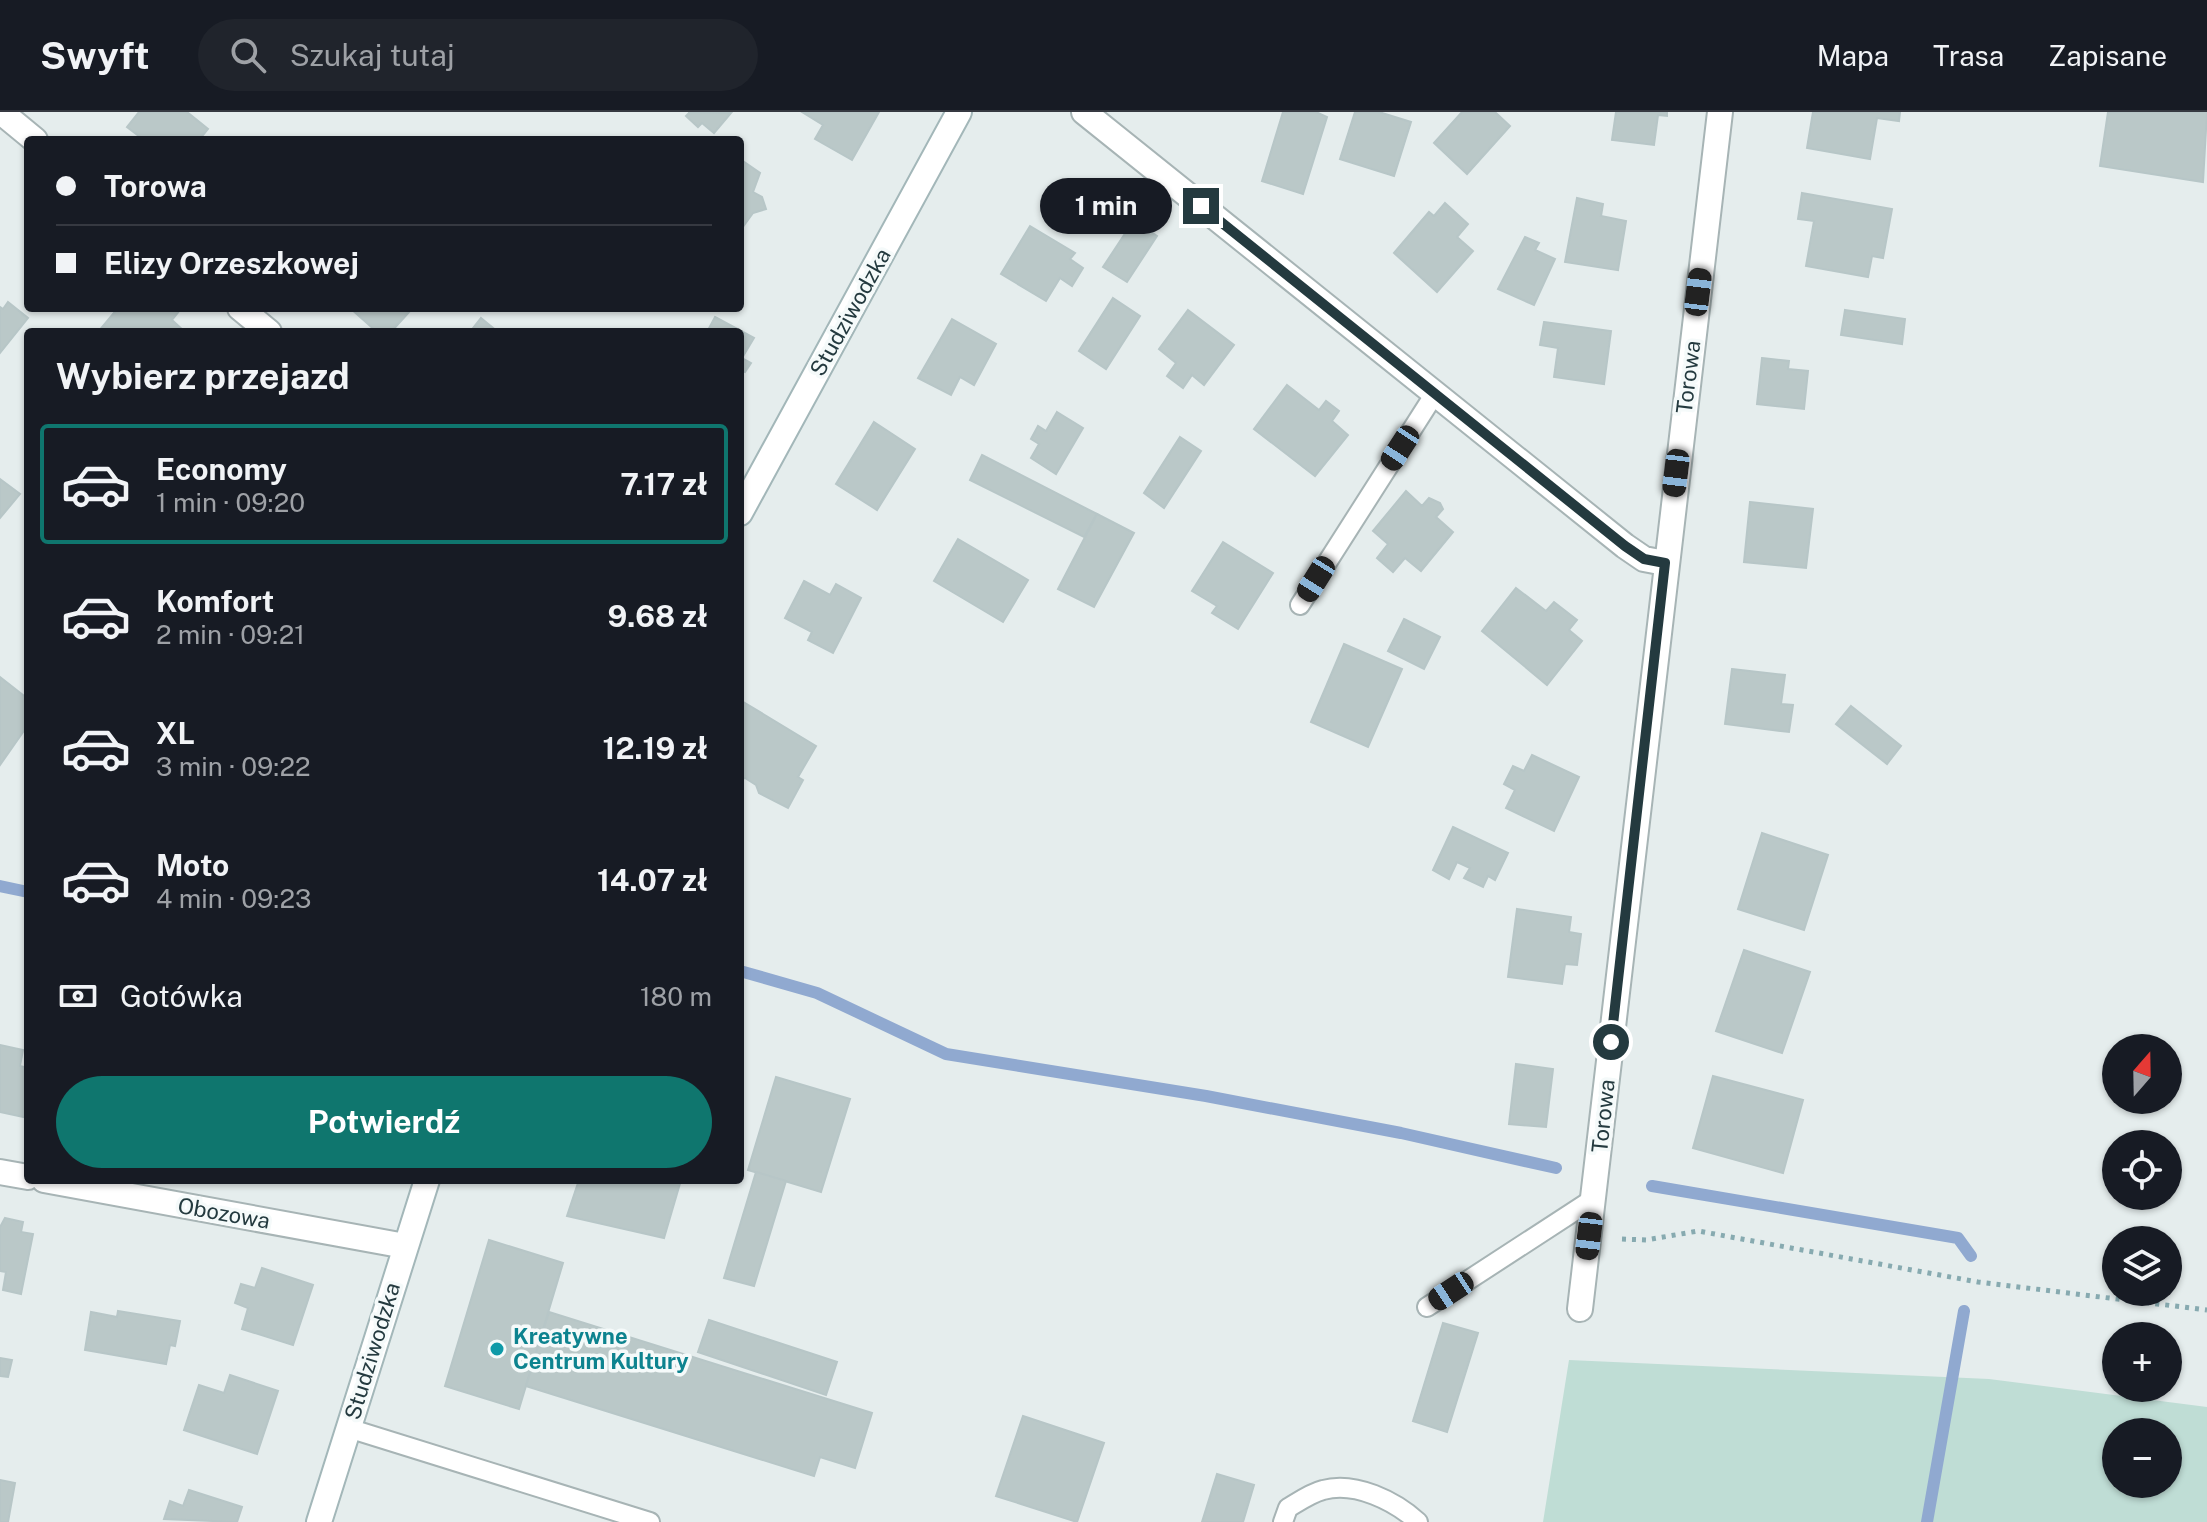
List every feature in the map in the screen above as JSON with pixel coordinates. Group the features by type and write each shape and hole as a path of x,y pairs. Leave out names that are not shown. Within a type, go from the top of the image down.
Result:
{"street":[{"path":"1,112 30,136"},
{"name":"Studziwodzka","path":"744,506 959,112"},
{"path":"1084,112 1625,546 1644,559 1665,563"},
{"name":"Torowa","path":"1580,1309 1720,112"},
{"path":"245,312 264,328"},
{"path":"0,1172 24,1176"},
{"name":"Obozowa","path":"66,1184 405,1246"},
{"name":"Studziwodzka","path":"319,1522 426,1184"}],"lane":[{"path":"1300,605 1434,395"},
{"path":"1427,1307 1593,1199"},
{"path":"348,1428 650,1522"},
{"path":"1283,1522 1288,1508 1324,1489 1365,1492 1396,1502 1418,1522"}],"path":[{"path":"1589,1236 1646,1240 1698,1231 1978,1282 2207,1310"}],"green space":[{"path":"1569,1360 1989,1379 2102,1394 2102,1402 2168,1402 2207,1407 2207,1522 1543,1522"}],"building":[{"path":"139,112 187,112 208,129 202,136 139,136 127,127"},
{"path":"689,112 731,113 714,133 702,123 698,127 686,116"},
{"path":"802,112 879,112 852,160 815,139 823,125"},
{"path":"1283,112 1316,112 1327,117 1303,194 1262,181"},
{"path":"1355,112 1379,112 1411,122 1394,176 1340,159"},
{"path":"1462,112 1495,112 1510,126 1467,174 1434,143"},
{"path":"1616,112 1667,112 1667,116 1658,115 1654,145 1612,140"},
{"path":"1813,112 1900,112 1899,121 1877,118 1870,159 1807,148"},
{"path":"2108,112 2207,112 2203,182 2100,166"},
{"path":"744,162 760,173 753,192 762,197 766,209 753,213 744,225"},
{"path":"1802,193 1892,209 1883,258 1872,256 1868,277 1806,266 1814,221 1798,219"},
{"path":"1577,198 1603,204 1601,216 1626,221 1618,270 1565,262"},
{"path":"1445,203 1468,224 1457,237 1473,251 1437,292 1394,253 1429,212 1434,216"},
{"path":"1134,220 1157,236 1127,282 1103,267"},
{"path":"1030,226 1075,253 1070,259 1083,268 1072,286 1060,278 1046,301 1001,274"},
{"path":"1525,237 1539,243 1535,250 1555,259 1534,305 1498,289"},
{"path":"1113,298 1140,316 1106,369 1079,351"},
{"path":"8,302 28,318 0,353 0,307 3,309"},
{"path":"1188,310 1234,345 1204,385 1192,375 1183,388 1167,376 1176,363 1159,349"},
{"path":"1845,310 1905,319 1902,344 1841,335"},
{"path":"115,312 178,312 172,320 181,328 101,328"},
{"path":"354,312 409,312 395,328 372,328"},
{"path":"715,317 735,328 709,328"},
{"path":"481,318 493,328 473,328"},
{"path":"952,319 996,344 974,385 960,377 951,395 918,378"},
{"path":"1544,322 1611,331 1604,384 1554,377 1558,348 1540,345"},
{"path":"744,333 754,338 744,355"},
{"path":"1762,358 1789,361 1788,369 1808,371 1804,409 1757,404"},
{"path":"744,359 751,363 744,372"},
{"path":"1287,385 1319,410 1326,401 1339,411 1332,421 1348,435 1315,476 1254,429"},
{"path":"1057,412 1083,428 1056,474 1031,458 1039,444 1031,439 1038,426 1046,431"},
{"path":"874,422 915,449 877,510 836,484"},
{"path":"1180,437 1201,451 1164,508 1144,493"},
{"path":"982,455 1097,514 1084,537 970,480"},
{"path":"0,479 20,494 0,518"},
{"path":"1406,491 1422,506 1429,498 1440,503 1443,509 1436,517 1453,532 1421,571 1405,558 1393,572 1377,558 1388,544 1373,531"},
{"path":"1750,502 1813,509 1806,568 1744,562"},
{"path":"1097,514 1134,533 1094,607 1058,589"},
{"path":"958,539 1028,580 1003,622 934,581"},
{"path":"1223,542 1273,573 1238,629 1212,613 1217,606 1192,591"},
{"path":"804,581 830,595 836,584 861,598 833,653 808,640 812,632 785,618"},
{"path":"1516,588 1546,611 1554,602 1577,620 1569,630 1582,641 1547,685 1482,631"},
{"path":"1404,619 1440,637 1424,669 1388,651"},
{"path":"1344,644 1402,669 1368,747 1311,722"},
{"path":"1732,669 1785,675 1781,704 1793,705 1789,732 1725,724"},
{"path":"0,677 24,696 24,731 0,765"},
{"path":"744,702 816,746 798,777 803,780 788,808 759,793 756,785 745,778"},
{"path":"1851,706 1901,746 1887,764 1836,724"},
{"path":"1532,755 1579,777 1554,831 1506,808 1515,790 1504,784 1513,766 1524,771"},
{"path":"1453,827 1508,853 1495,880 1488,876 1483,887 1464,878 1470,868 1457,862 1449,879 1433,870"},
{"path":"1762,833 1828,855 1804,930 1738,909"},
{"path":"1517,909 1571,917 1569,932 1581,934 1577,965 1565,964 1562,984 1508,977"},
{"path":"1744,950 1810,972 1782,1053 1716,1031"},
{"path":"0,1045 23,1050 20,1066 24,1067 24,1117 0,1112"},
{"path":"1516,1064 1553,1069 1546,1127 1509,1124"},
{"path":"1713,1076 1803,1100 1783,1173 1693,1148"},
{"path":"776,1077 850,1099 821,1192 748,1170"},
{"path":"756,1172 786,1181 754,1286 724,1278"},
{"path":"578,1184 680,1184 664,1238 567,1216"},
{"path":"5,1218 23,1222 21,1232 33,1234 21,1294 3,1290 6,1272 0,1271 0,1227"},
{"name":"Kreatywne Centrum Kultury","path":"489,1240 563,1263 519,1409 445,1386"},
{"path":"262,1268 313,1285 293,1345 242,1329 248,1308 235,1303 241,1284 255,1288"},
{"path":"118,1311 180,1321 175,1346 170,1345 166,1364 85,1350 91,1312 117,1317"},
{"path":"549,1312 872,1413 855,1468 820,1457 814,1476 526,1386"},
{"path":"709,1320 837,1362 826,1395 698,1352"},
{"path":"1443,1323 1478,1333 1447,1432 1413,1421"},
{"path":"0,1358 12,1360 8,1377 0,1376"},
{"path":"230,1375 278,1391 257,1454 184,1430 199,1385 224,1393"},
{"path":"1023,1416 1104,1443 1077,1522 996,1496"},
{"path":"1217,1474 1254,1485 1243,1522 1202,1522"},
{"path":"0,1480 15,1483 8,1522 0,1522"},
{"path":"189,1490 242,1507 237,1522 164,1519 170,1501 183,1506"}],"waterway":[{"path":"0,886 24,891"},
{"path":"744,972 817,993 946,1054 1206,1096 1401,1133 1556,1168"},
{"path":"1652,1186 1958,1238 1971,1256"},
{"path":"1927,1522 1964,1311"}],"place":[{"name":"Kreatywne Centrum Kultury","path":"497,1349"}],"route":[{"path":"1201,206 1625,546 1644,559 1665,563 1611,1042"}]}
